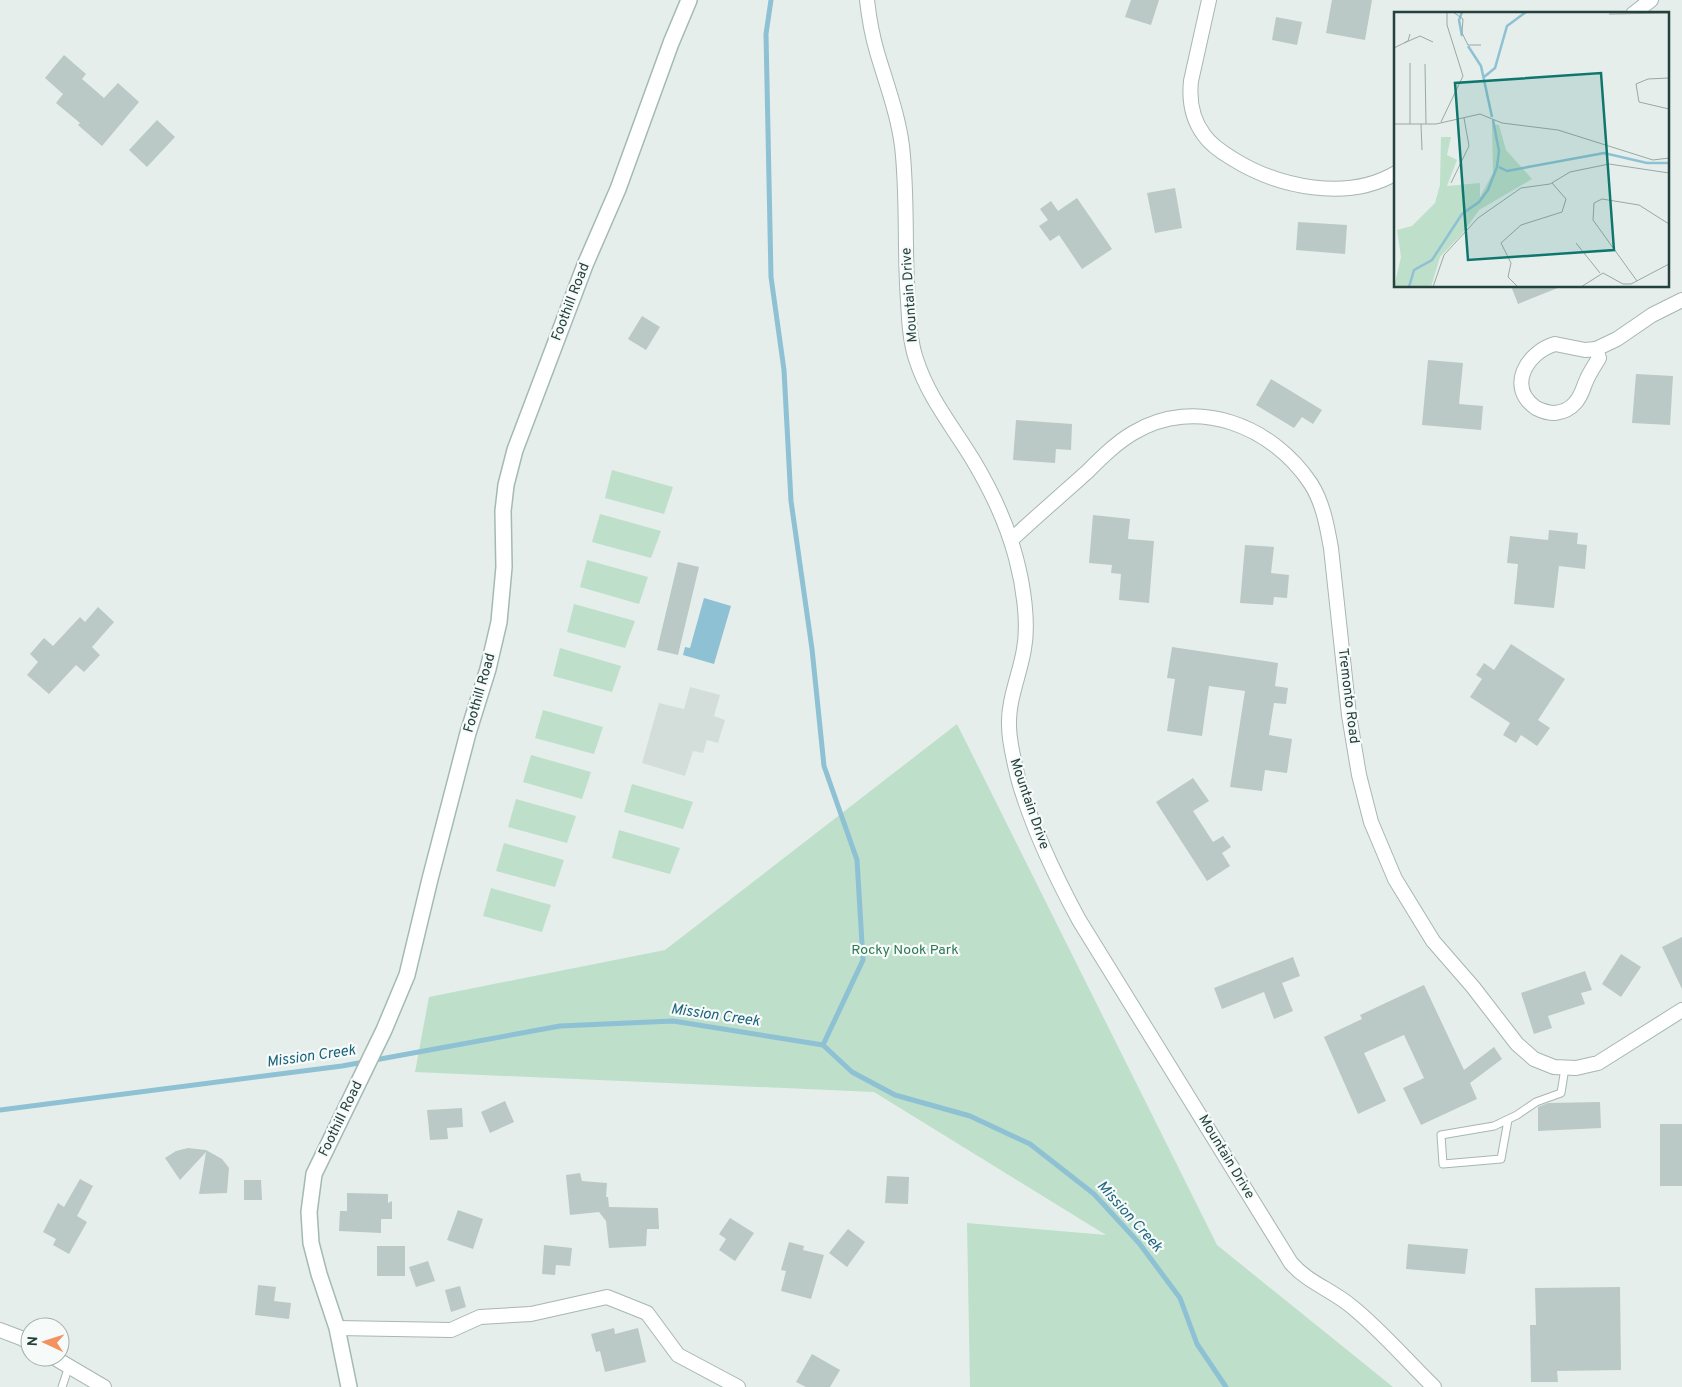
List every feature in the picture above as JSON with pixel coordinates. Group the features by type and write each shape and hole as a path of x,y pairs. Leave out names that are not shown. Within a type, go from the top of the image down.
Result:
{"main road":[{"name":"Foothill Road","path":"349,1387 337,1328 311,1243 309,1212 314,1174 384,1030 407,975 468,733 488,669 499,622 504,567 503,510 506,485 514,450 578,282 622,181 671,43 689,0"}],"street":[{"name":"Mountain Drive","path":"867,0 876,50 894,103 902,142 906,182 909,321 916,358 938,406 973,460 992,494 1011,540 1022,588 1025,647 1010,707 1008,724 1011,750 1022,793 1039,840 1079,920 1291,1263 1303,1276 1332,1292 1350,1306 1434,1387"},
{"path":"1209,0 1190,92 1193,114 1204,137 1225,154 1248,168 1273,179 1301,186 1342,188 1372,183 1394,174"},
{"path":"1636,12 1651,0"},
{"path":"1596,349 1599,358 1581,396 1568,409 1550,413 1532,405 1526,398 1522,388 1524,369 1538,352 1556,344 1586,350 1596,349 1617,339 1652,315 1682,300"},
{"name":"Tremonto Road","path":"1011,540 1114,447 1133,433 1150,424 1193,416 1218,418 1254,431 1279,447 1293,460 1311,485 1320,502 1326,522 1331,548 1349,714 1359,775 1371,822 1384,857 1395,879 1433,941 1473,987 1517,1044 1539,1061 1554,1067 1576,1068 1598,1063 1682,1010"},
{"path":"337,1328 451,1330 480,1317 530,1314 607,1297 647,1312 678,1355 738,1387"},
{"path":"0,1330 20,1338"},
{"path":"70,1367 104,1387"}],"lane":[{"path":"1508,1120 1501,1159 1443,1164 1441,1134 1494,1126 1508,1120 1536,1102 1561,1093 1565,1068"},
{"path":"62,1387 69,1367"}],"shaded area":[{"path":"690,687 720,695 714,716 725,720 718,743 707,740 703,753 693,751 685,776 642,763 659,703 684,709"}],"green space":[{"path":"612,470 673,487 664,514 605,498"},
{"path":"600,514 661,531 651,558 592,542"},
{"path":"587,560 648,577 639,604 580,587"},
{"path":"574,604 635,621 625,648 567,632"},
{"path":"560,648 621,666 612,692 553,676"},
{"path":"543,710 603,727 594,754 535,738"},
{"name":"Rocky Nook Park","path":"957,724 1217,1245 1393,1387 970,1387 967,1223 1106,1235 874,1092 415,1072 429,997 665,950"},
{"path":"531,755 591,772 582,799 523,782"},
{"path":"632,784 693,802 683,829 624,812"},
{"path":"516,799 576,816 567,843 508,827"},
{"path":"619,830 680,848 670,874 612,858"},
{"path":"504,843 564,860 555,887 496,871"},
{"path":"491,888 551,905 542,932 483,916"}],"water":[{"path":"704,598 731,606 714,664 683,655 685,647 690,648"}],"building":[{"path":"1131,0 1159,0 1151,25 1125,17"},
{"path":"1332,0 1372,0 1365,40 1326,33"},
{"path":"1276,17 1302,22 1297,45 1272,40"},
{"path":"64,55 86,74 82,79 104,98 118,83 139,102 102,146 78,125 80,123 56,103 63,94 45,78"},
{"path":"157,120 175,137 147,167 129,150"},
{"path":"1175,188 1182,228 1155,233 1147,193"},
{"path":"1077,198 1112,249 1082,269 1059,235 1050,241 1039,226 1048,220 1040,209 1051,201 1058,211"},
{"path":"1298,222 1347,225 1345,254 1296,250"},
{"path":"1512,288 1558,288 1518,304"},
{"path":"642,316 660,327 646,350 628,339"},
{"path":"1428,360 1463,363 1459,404 1483,406 1481,430 1422,425"},
{"path":"1636,374 1673,376 1670,425 1632,423"},
{"path":"1271,379 1322,410 1313,424 1302,417 1294,428 1256,405"},
{"path":"1016,420 1072,424 1071,450 1056,449 1055,463 1013,460"},
{"path":"1093,515 1130,519 1128,539 1154,541 1149,603 1119,600 1121,574 1111,573 1112,565 1089,563"},
{"path":"1549,530 1578,533 1577,544 1587,545 1585,569 1559,566 1554,608 1514,604 1518,564 1507,563 1510,536 1548,540"},
{"path":"1245,545 1274,547 1271,573 1289,575 1287,598 1274,597 1273,605 1240,603"},
{"path":"678,562 699,567 678,655 657,650"},
{"path":"98,607 114,622 92,647 100,655 84,672 76,665 49,694 27,675 38,662 30,654 44,638 53,646 80,617 85,622"},
{"path":"1511,644 1565,679 1538,720 1550,728 1537,746 1521,735 1516,743 1503,735 1510,723 1470,697 1482,679 1476,675 1484,663 1494,670"},
{"path":"1172,647 1278,663 1275,686 1288,688 1286,704 1274,703 1269,735 1292,739 1287,773 1265,770 1262,791 1230,787 1245,691 1209,686 1202,736 1167,731 1175,679 1167,678"},
{"path":"1193,778 1209,801 1193,811 1213,842 1223,836 1231,847 1222,853 1230,866 1207,881 1156,802"},
{"path":"1682,937 1682,989 1662,947"},
{"path":"1621,954 1641,967 1621,997 1602,984"},
{"path":"1293,957 1300,976 1282,983 1293,1011 1274,1019 1264,992 1222,1009 1214,988"},
{"path":"1585,971 1592,990 1581,993 1585,1004 1548,1016 1552,1028 1534,1034 1521,993"},
{"path":"1424,985 1464,1070 1494,1047 1502,1059 1470,1083 1477,1099 1421,1125 1403,1088 1424,1078 1404,1035 1364,1053 1386,1101 1358,1114 1324,1037 1362,1019 1360,1015"},
{"path":"505,1101 514,1122 490,1133 481,1112"},
{"path":"1600,1102 1601,1128 1538,1131 1538,1107 1548,1103"},
{"path":"462,1108 463,1127 447,1128 448,1139 430,1140 427,1110"},
{"path":"1660,1124 1682,1124 1682,1186 1660,1186"},
{"path":"188,1148 206,1150 222,1159 229,1168 227,1193 199,1194 206,1152 180,1180 165,1158 176,1151"},
{"path":"580,1173 582,1181 607,1183 606,1197 608,1197 609,1207 658,1208 659,1229 647,1229 646,1246 609,1248 606,1221 599,1212 570,1215 566,1175"},
{"path":"887,1176 909,1177 908,1204 885,1203"},
{"path":"80,1179 93,1186 77,1216 87,1222 69,1254 53,1245 56,1239 43,1232 58,1203 64,1207"},
{"path":"244,1180 261,1180 262,1200 244,1200"},
{"path":"347,1193 388,1194 388,1203 392,1201 392,1219 381,1219 381,1233 339,1231 340,1211 347,1211"},
{"path":"458,1210 483,1219 473,1249 447,1240"},
{"path":"730,1218 754,1233 735,1261 719,1250 726,1239 719,1234"},
{"path":"848,1229 865,1242 847,1267 829,1253"},
{"path":"789,1242 804,1246 803,1250 824,1255 811,1299 781,1291 786,1271 781,1270"},
{"path":"1408,1244 1468,1249 1465,1274 1406,1269"},
{"path":"544,1245 572,1248 570,1266 556,1265 555,1275 542,1274"},
{"path":"377,1246 405,1246 405,1276 377,1276"},
{"path":"428,1261 435,1281 416,1287 409,1267"},
{"path":"258,1285 276,1287 274,1301 291,1303 289,1319 255,1315"},
{"path":"460,1286 466,1307 451,1312 445,1290"},
{"path":"1620,1287 1621,1370 1557,1371 1558,1382 1531,1382 1530,1325 1536,1325 1535,1288"},
{"path":"614,1328 615,1334 638,1328 646,1362 605,1372 600,1351 596,1352 591,1334"},
{"path":"812,1354 840,1370 830,1387 806,1387 796,1382"}],"waterway":[{"path":"771,0 766,34 771,277 784,370 791,501 812,649 824,766 857,860 863,960 823,1045"},
{"name":"Mission Creek","path":"0,1110 342,1066 560,1026 673,1021 823,1045 852,1072 895,1095 970,1116 1030,1144 1094,1194 1139,1243 1180,1298 1197,1344 1226,1387"}]}
